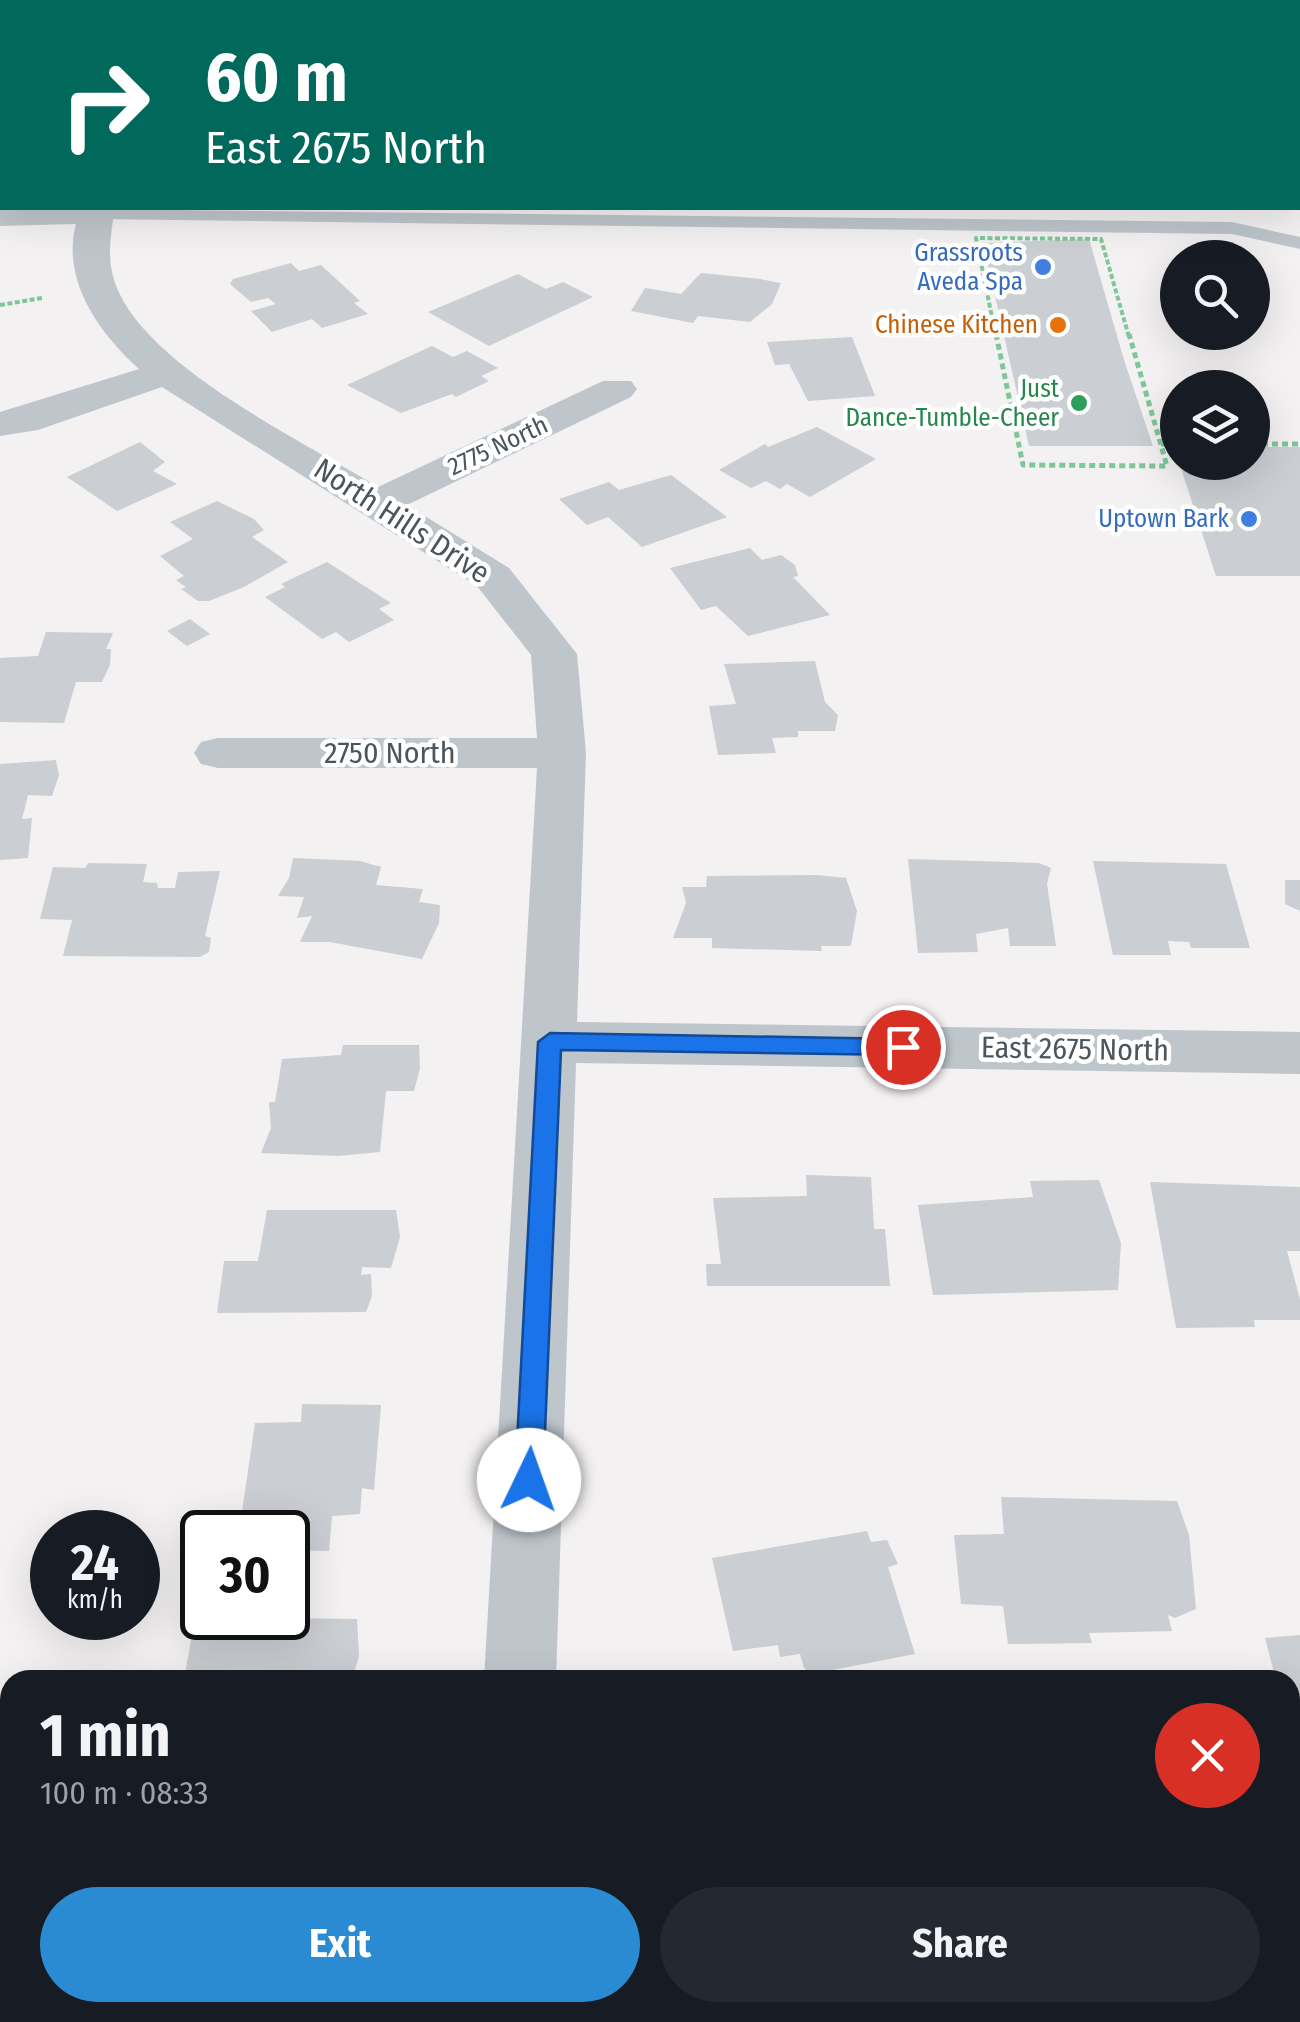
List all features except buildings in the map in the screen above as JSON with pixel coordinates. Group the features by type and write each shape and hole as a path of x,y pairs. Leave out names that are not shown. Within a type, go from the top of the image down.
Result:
{"street":[{"path":"0,215 97,210"},
{"name":"North Hills Drive","path":"97,210 90,254 99,294 111,318 135,347 166,373 493,576 554,654 562,753 520,1670"},
{"path":"0,424 40,416 166,373"},
{"name":"2775 North","path":"378,503 618,389"},
{"name":"2750 North","path":"218,753 562,753"},
{"name":"East 2675 North","path":"550,1042 1300,1053"}],"lane":[{"path":"97,210 885,216 1232,228 1300,243"}],"path":[{"path":"976,238 1101,239 1160,444 1168,466 1023,465 976,238"},
{"path":"0,305 42,298"},
{"path":"1270,444 1300,444"}],"place":[{"name":"Grassroots Aveda Spa","path":"1043,267"},
{"name":"Chinese Kitchen","path":"1058,325"},
{"name":"Just Dance-Tumble-Cheer","path":"1079,403"},
{"name":"Uptown Bark","path":"1249,519"}],"route":[{"path":"529,1480 550,1042 903,1047"}]}
